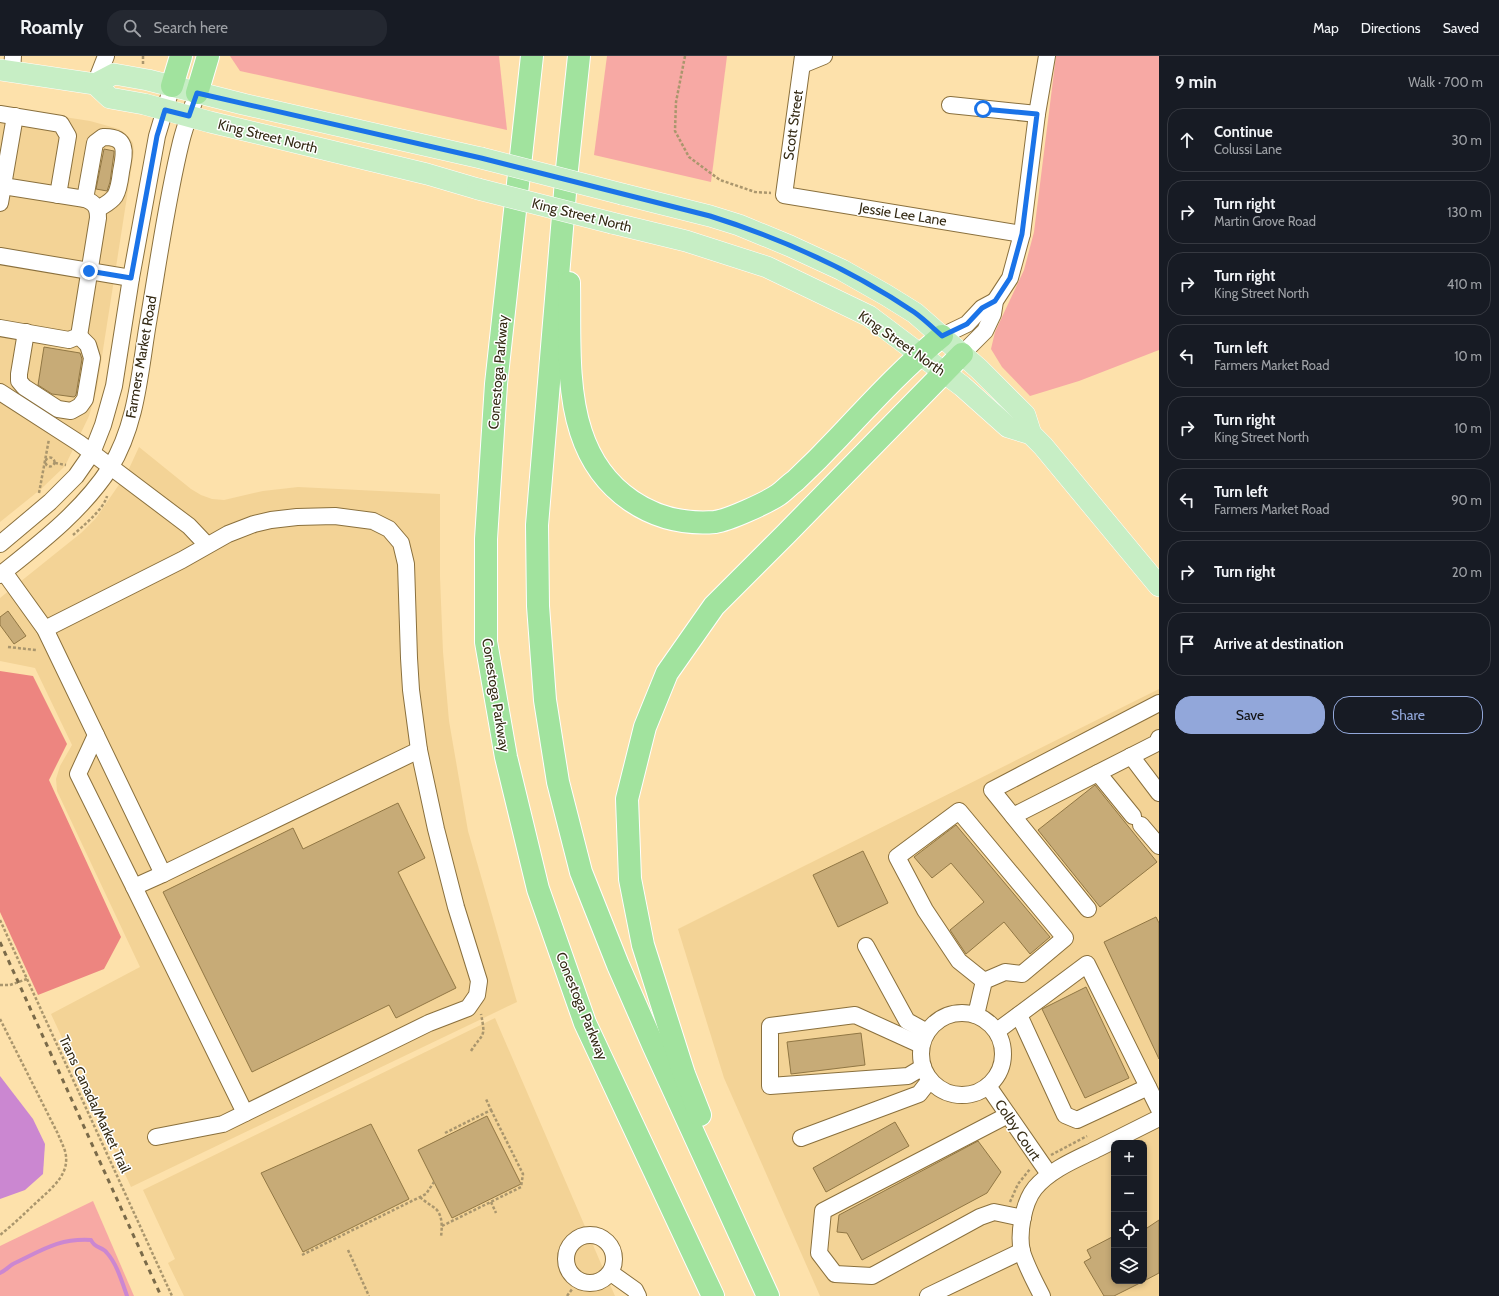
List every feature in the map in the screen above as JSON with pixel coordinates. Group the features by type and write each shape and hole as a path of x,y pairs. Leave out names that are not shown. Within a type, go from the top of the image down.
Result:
{"highway":[{"path":"172,86 181,56"},
{"path":"197,93 208,56"},
{"path":"521,56 523,141"},
{"name":"Conestoga Parkway","path":"532,56 496,384 486,540 486,634 488,649 506,757 538,889 585,1023 713,1296"},
{"path":"579,56 567,169 537,525 538,606 544,685 558,782 581,872 601,922 654,1047 768,1296"},
{"path":"567,169 572,393 580,431 592,460 622,495 642,508 661,516 685,521 716,522 743,512 779,495 814,463 890,383 920,354 942,336"},
{"path":"735,1224 729,1194 684,1074 643,945 630,879 627,799 641,741 645,727 667,673 714,606 962,354"}],"main road":[{"path":"8,66 95,84"},
{"name":"King Street North","path":"1031,434 1008,427 945,372 869,316 767,267 686,241 478,189 427,174 110,98 95,84 114,74 148,80 197,93 481,158 710,216 739,225 842,270 915,313 962,354 1025,415 1031,434 1043,446 1159,586"}],"street":[{"path":"95,84 106,56"},
{"path":"802,60 824,56"},
{"path":"962,354 984,331 993,314 995,301 1010,278 1022,234 1037,114 1047,56"},
{"name":"Scott Street","path":"784,195 802,60"},
{"name":"Farmers Market Road","path":"0,544 64,490 92,453 103,425 114,386 131,278 157,136 172,86"},
{"name":"Farmers Market Road","path":"2,573 66,520 95,488 110,467 126,436 134,404 172,182 182,140 197,93"},
{"path":"950,105 1037,114"},
{"path":"0,203 3,186 7,115 61,124 68,136 58,195"},
{"path":"85,199 96,143 103,137 115,138 122,144 124,152 118,191 112,200 98,209"},
{"path":"3,186 85,199 93,202 98,209 98,218 78,336"},
{"name":"Jessie Lee Lane","path":"784,195 1022,234"},
{"path":"0,256 131,278"},
{"path":"942,336 967,324 982,308 995,301"},
{"path":"0,328 69,340 78,336"},
{"path":"26,332 19,382 24,387 58,409 68,411 77,409 85,399 92,358 88,345 78,336"},
{"path":"0,392 80,442 110,467 189,526 207,545"},
{"path":"45,629 182,560 228,534 254,524 271,520 335,516 373,521 389,529 401,543 406,564 411,690 419,750 436,829 456,907 478,981 477,995 468,1008 429,1023 223,1124 156,1137"},
{"path":"2,573 45,629 163,874"},
{"path":"1088,910 992,790 1159,702"},
{"path":"96,736 78,774 245,1113"},
{"path":"1013,816 1158,743 1159,738"},
{"path":"134,887 419,750"},
{"path":"1131,756 1159,793"},
{"path":"1098,773 1159,846"},
{"path":"959,811 1064,938 1022,974 1005,972 984,981 960,961 925,910 897,856 959,811"},
{"path":"866,946 907,1021 924,1039"},
{"path":"800,1138 919,1094 926,1073 921,1054 924,1039 937,1021 954,1013 976,1015 991,1024 997,1031 1087,964 1159,1109"},
{"path":"976,1015 984,981"},
{"path":"924,1039 855,1015 770,1026 770,1086 908,1076 926,1073"},
{"path":"1019,1015 1065,1115 1076,1120 1148,1087"},
{"name":"Colby Court","path":"926,1073 942,1090 956,1095 968,1095 982,1090 998,1075 1003,1059 1002,1044 997,1031"},
{"name":"Colby Court","path":"988,1086 1049,1174"},
{"path":"1008,1115 823,1211 819,1253 835,1274 872,1276 980,1217 994,1212 1023,1218"},
{"path":"1042,1296 1029,1271 1022,1251 1020,1232 1025,1208 1034,1189 1049,1174 1159,1118"},
{"path":"928,1296 1022,1251"},
{"path":"611,1273 635,1290 638,1296"}],"path":[{"path":"685,56 676,102 675,131 689,157 720,180 755,192 784,195"},
{"path":"39,493 49,439"},
{"path":"45,461 50,457 53,458 55,463"},
{"path":"45,461 48,466 54,465 55,463 67,466"},
{"path":"8,647 36,650"},
{"name":"Trans Canada/Market Trail","path":"0,920 172,1296"},
{"path":"0,985 10,985 27,979"},
{"path":"471,1051 482,1038 484,1032 477,995"},
{"path":"0,1020 58,1134 65,1152 65,1157 62,1174 58,1183 22,1217 0,1235"},
{"path":"442,1226 521,1187 523,1177 522,1171 486,1100"},
{"path":"445,1133 491,1110"},
{"path":"302,1255 426,1194 434,1182"},
{"path":"420,1197 436,1209 440,1214 442,1226 441,1237"},
{"path":"491,1202 496,1213"},
{"path":"348,1250 369,1296"},
{"path":"567,1296 573,1288"}],"shaded area":[{"path":"230,56 499,56 507,130 240,71"},
{"path":"607,56 727,56 711,182 594,155"},
{"path":"1056,56 1159,56 1159,350 1079,381 1030,396 1002,367 991,349 995,332 1024,270 1034,232"},
{"path":"0,107 90,121 119,129 127,135 133,143 134,152 97,388 89,416 65,466 41,489 0,522"},
{"path":"139,447 191,489 212,499 224,500 263,491 298,487 440,494 440,577 443,652 449,721 468,831 517,1002 131,1187 51,1014 140,967 57,791 56,779 60,766 72,745 35,668 0,661 0,598 81,533 96,518 127,473"},
{"path":"0,671 33,676 67,744 49,780 121,937 104,969 38,995 0,912"},
{"path":"1159,689 1159,1296 820,1296 724,1078 678,929"},
{"path":"495,1018 615,1296 184,1296 168,1263 175,1259 143,1190"},
{"path":"0,1076 33,1119 45,1144 43,1174 25,1190 0,1199"},
{"path":"93,1201 134,1296 0,1296 0,1246"}],"building":[{"path":"104,149 114,151 110,182 107,191 96,189"},
{"path":"44,347 80,353 82,359 76,395 74,397 52,394 38,385"},
{"path":"8,611 26,636 14,644 0,625 0,617"},
{"path":"1095,785 1157,862 1100,907 1038,830"},
{"path":"398,803 425,858 398,872 456,988 396,1018 389,1005 252,1072 163,892 293,828 303,849"},
{"path":"956,825 1050,937 1030,954 1004,922 966,954 950,930 984,902 951,863 932,878 914,857"},
{"path":"863,851 888,903 838,927 813,875"},
{"path":"1156,917 1159,923 1159,1059 1104,942"},
{"path":"1086,987 1129,1078 1085,1098 1042,1009"},
{"path":"861,1033 865,1065 791,1074 787,1042"},
{"path":"487,1116 521,1184 452,1218 418,1150"},
{"path":"895,1122 909,1146 826,1192 813,1168"},
{"path":"371,1124 409,1199 303,1252 261,1173"},
{"path":"978,1141 1001,1172 987,1193 862,1260 847,1233 837,1232 839,1215"},
{"path":"1159,1220 1159,1273 1147,1279 1147,1248 1147,1228"},
{"path":"1111,1238 1111,1284 1138,1284 1114,1296 1104,1296 1084,1262 1091,1258 1087,1250"}],"waterway":[{"path":"0,1273 13,1264 50,1246 69,1241 91,1240 94,1245 105,1251 111,1257 119,1273 127,1296"}],"railway":[{"path":"0,942 161,1296"}],"route":[{"path":"89,271 131,278 157,136 165,110 189,116 197,93 481,158 710,216 739,225 842,270 915,313 942,336 967,324 982,308 995,301 1010,278 1022,234 1037,114 983,109"}]}
